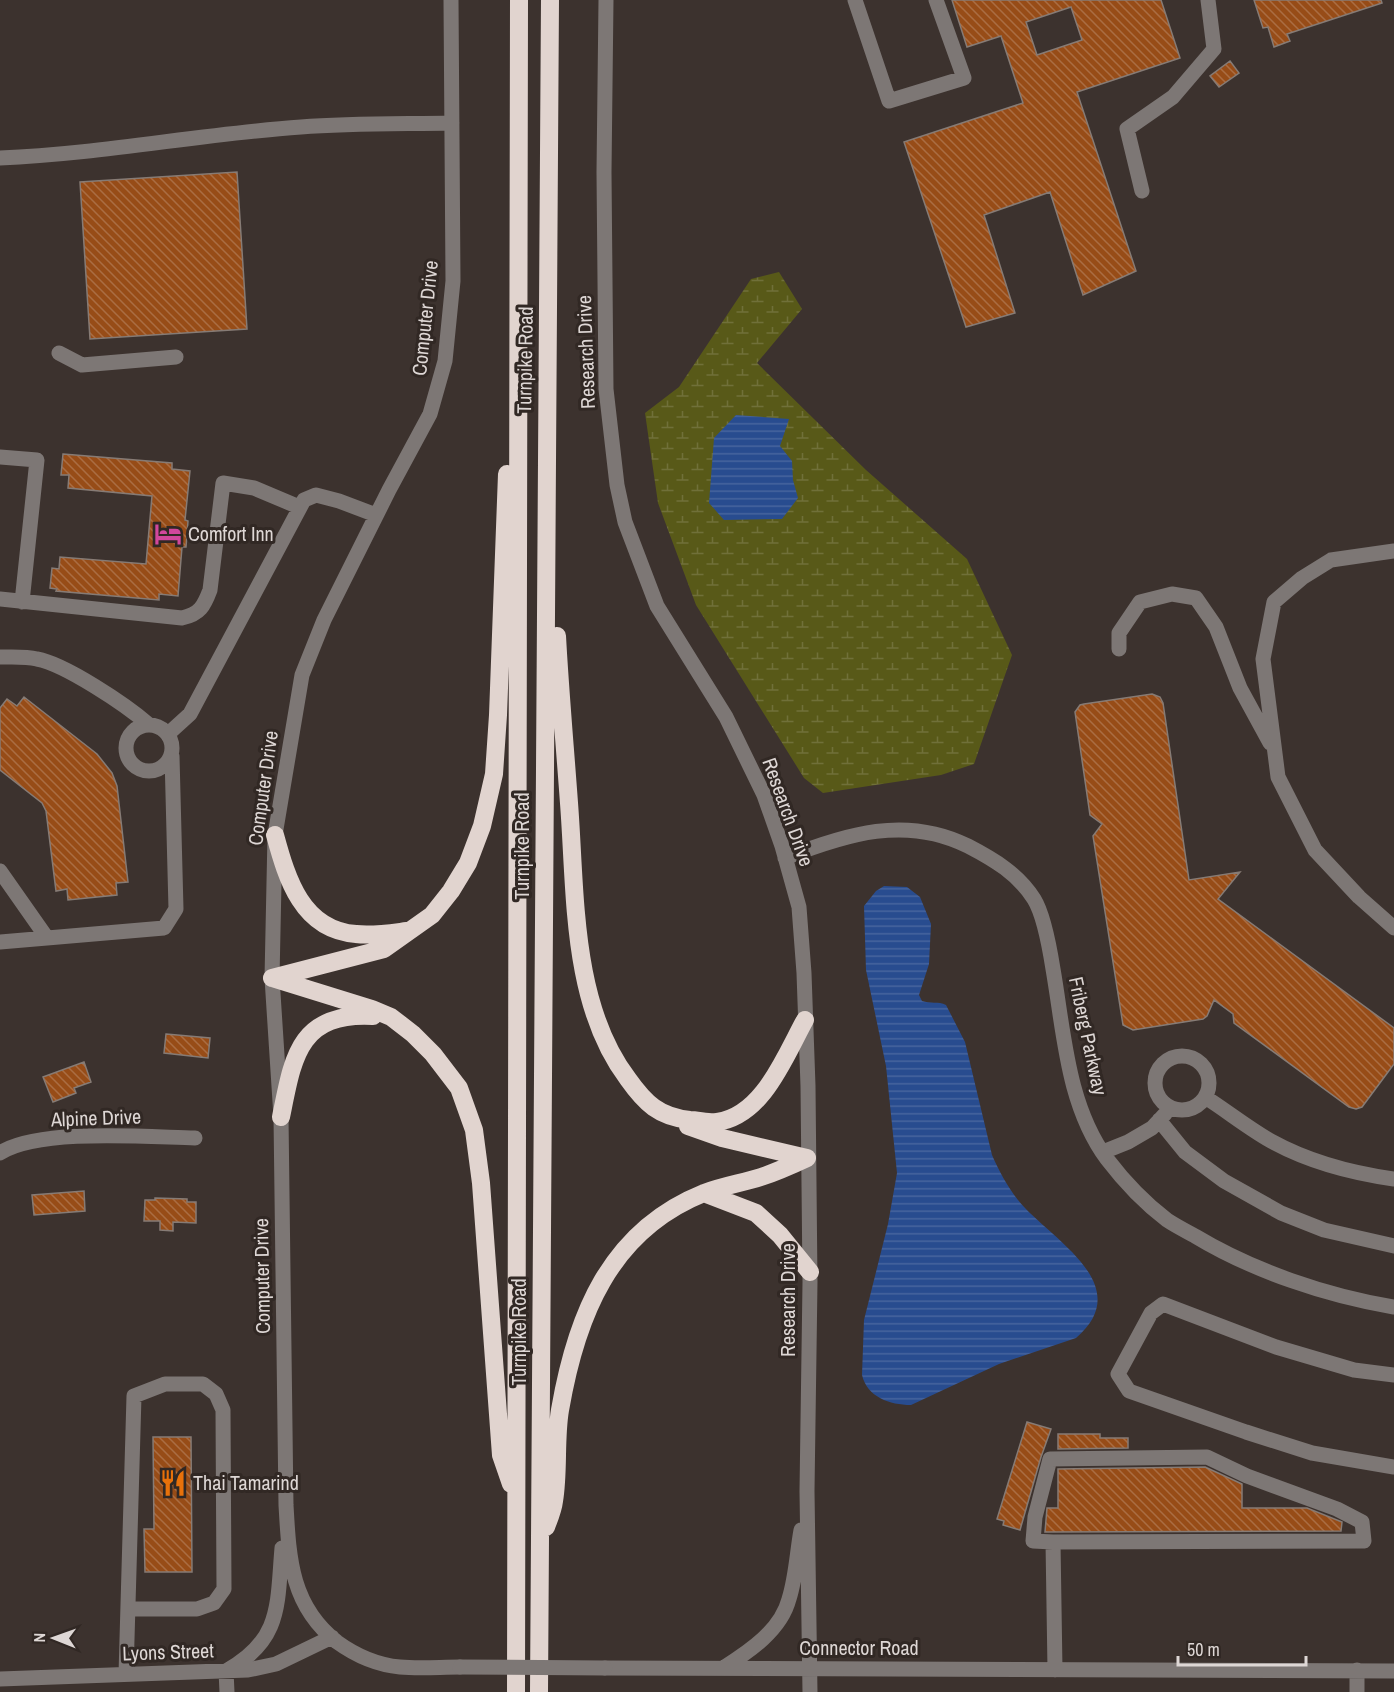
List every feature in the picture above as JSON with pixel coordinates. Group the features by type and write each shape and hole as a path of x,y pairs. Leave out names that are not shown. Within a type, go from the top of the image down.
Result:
{"highway":[{"name":"Turnpike Road","path":"516,1692 519,0"},
{"name":"Turnpike Road","path":"539,1692 550,0"},
{"path":"272,978 384,949 432,915 452,891 468,862 482,826 494,774 498,715 519,154"},
{"path":"546,454 559,677 579,933 586,984 598,1025 613,1059 633,1087 652,1107 696,1130 807,1158"},
{"path":"274,835 286,875 296,897 317,920 342,932 357,934 409,931"},
{"path":"272,978 391,1017 433,1054 459,1088 474,1130 481,1184 501,1455 515,1497"},
{"path":"281,1117 292,1063 312,1032 322,1025 347,1016 391,1017"},
{"path":"672,1118 717,1122 745,1112 766,1091 805,1020"},
{"path":"541,1546 554,1501 558,1427 576,1337 591,1299 609,1269 632,1243 671,1210 704,1193 762,1176 807,1158"},
{"path":"704,1193 756,1213 780,1235 810,1272"}],"street":[{"name":"Computer Drive","path":"332,1637 308,1612 295,1582 288,1546 281,1117 272,978 274,835 302,675 324,620 376,515 430,414 445,361 453,281 452,0"},
{"name":"Research Drive","path":"606,0 604,172 606,389 617,485 625,522 657,606 726,717 764,795 799,907 808,1086 810,1272 807,1491 810,1692"},
{"path":"856,0 889,101 964,78 936,0"},
{"path":"1142,191 1127,129 1173,97 1214,49 1208,0"},
{"path":"0,158 45,156 301,127 452,123"},
{"path":"59,353 82,365 176,357"},
{"path":"0,457 36,460 22,602"},
{"path":"0,599 182,618 195,615 205,606 210,590 224,483 254,488 299,507"},
{"path":"168,734 190,714 304,500 316,495 376,515"},
{"path":"1394,551 1331,560 1302,578 1274,602 1263,659 1278,777 1315,850 1359,897 1394,928"},
{"path":"1119,649 1119,633 1140,602 1172,594 1196,598 1216,627 1240,688 1275,751"},
{"path":"0,657 37,658 56,665 130,709 148,724"},
{"path":"0,942 164,928 176,909 173,744 168,734 160,726 148,724 137,727 129,735 126,746 127,758 134,767 145,772 156,771 166,765 172,756"},
{"name":"Friberg Parkway","path":"785,858 827,842 868,832 898,829 933,832 994,859 1015,875 1036,901 1049,943 1074,1086 1088,1124 1103,1152 1133,1188 1167,1220 1245,1263 1287,1279 1394,1307"},
{"path":"0,871 47,938"},
{"path":"1187,1056 1199,1061 1207,1071 1209,1084 1205,1096 1196,1106 1184,1110 1171,1107 1161,1099 1156,1088 1156,1074 1163,1063 1174,1057 1187,1056"},
{"path":"1205,1096 1271,1140 1318,1163 1371,1176 1394,1179"},
{"path":"1103,1152 1152,1128 1171,1107"},
{"path":"1159,1120 1185,1152 1224,1181 1281,1213 1324,1230 1394,1246"},
{"name":"Alpine Drive","path":"0,1153 15,1145 69,1137 195,1138"},
{"path":"1394,1375 1354,1370 1276,1347 1163,1304 1151,1312 1118,1374 1129,1391 1246,1432 1312,1453 1394,1467"},
{"path":"126,1674 134,1396 165,1383 203,1384 216,1394 223,1410 224,1589 214,1603 197,1609 128,1609"},
{"path":"1207,1457 1247,1476 1337,1509 1362,1522 1364,1541 1053,1542 1033,1541 1035,1517 1050,1459 1207,1457"},
{"path":"723,1668 745,1654 772,1630 789,1600 807,1491"},
{"path":"227,1692 226,1671 242,1662 257,1648 275,1619 286,1505"},
{"path":"1053,1542 1055,1670"},
{"name":"Connector Road","path":"332,1637 358,1655 378,1663 399,1667 1394,1671"},
{"name":"Lyons Street","path":"0,1678 248,1670 276,1664 332,1637"},
{"path":"1357,1670 1357,1692"}],"green space":[{"path":"779,272 802,309 757,363 866,470 967,559 1012,655 974,764 941,775 823,793 804,778 696,605 658,503 645,413 679,387 751,279"}],"water":[{"path":"736,415 789,419 780,446 792,461 793,480 798,498 782,519 724,520 709,503 714,438"},
{"path":"884,886 907,887 920,897 931,924 929,964 919,995 922,1001 946,1005 965,1042 992,1155 1000,1173 1018,1200 1081,1263 1093,1280 1098,1299 1093,1318 1076,1338 999,1364 911,1405 888,1401 874,1394 862,1375 864,1320 888,1224 897,1173 886,1066 866,970 864,906 876,891"}],"building":[{"path":"952,0 1161,0 1180,58 1077,92 1136,271 1083,295 1050,192 984,215 1015,313 966,327 904,142 1023,103 1001,36 967,47","holes":["1071,7 1082,40 1037,55 1026,22"]},
{"path":"1254,0 1381,0 1382,3 1287,34 1290,41 1274,47 1268,27 1263,28"},
{"path":"1230,61 1239,73 1219,87 1210,76"},
{"path":"237,172 247,329 90,339 80,182"},
{"name":"Comfort Inn","path":"63,454 172,463 172,469 190,471 185,520 188,521 186,547 182,547 178,596 159,594 159,600 56,591 57,589 50,588 52,568 59,569 60,557 146,564 152,496 68,488 69,475 61,475"},
{"path":"1152,694 1160,697 1163,703 1189,880 1240,872 1218,899 1394,1028 1394,1064 1362,1107 1356,1109 1349,1107 1234,1023 1233,1014 1214,1000 1207,1016 1203,1019 1133,1030 1123,1025 1093,836 1102,824 1090,815 1075,712 1080,705 1084,704"},
{"path":"24,697 97,754 112,773 117,786 128,882 116,883 117,895 68,900 67,889 56,891 46,811 42,803 0,770 0,708 7,699 17,706"},
{"path":"166,1034 210,1038 208,1058 164,1053"},
{"path":"84,1062 91,1082 74,1088 76,1093 53,1102 43,1077"},
{"path":"84,1191 85,1211 34,1215 32,1195"},
{"path":"155,1198 187,1199 187,1202 196,1202 196,1223 173,1222 173,1231 160,1230 160,1221 144,1221 145,1200 155,1200"},
{"path":"1027,1422 1051,1429 1020,1530 1003,1525 1004,1521 997,1519"},
{"path":"1058,1434 1100,1434 1100,1438 1128,1438 1128,1448 1058,1449"},
{"path":"153,1437 191,1437 192,1572 145,1572 144,1529 154,1529"},
{"path":"1205,1467 1242,1484 1242,1508 1307,1508 1342,1522 1341,1531 1045,1532 1047,1508 1058,1508 1058,1469"}],"place":[{"name":"Comfort Inn","path":"168,534"},
{"name":"Thai Tamarind","path":"173,1483"}]}
